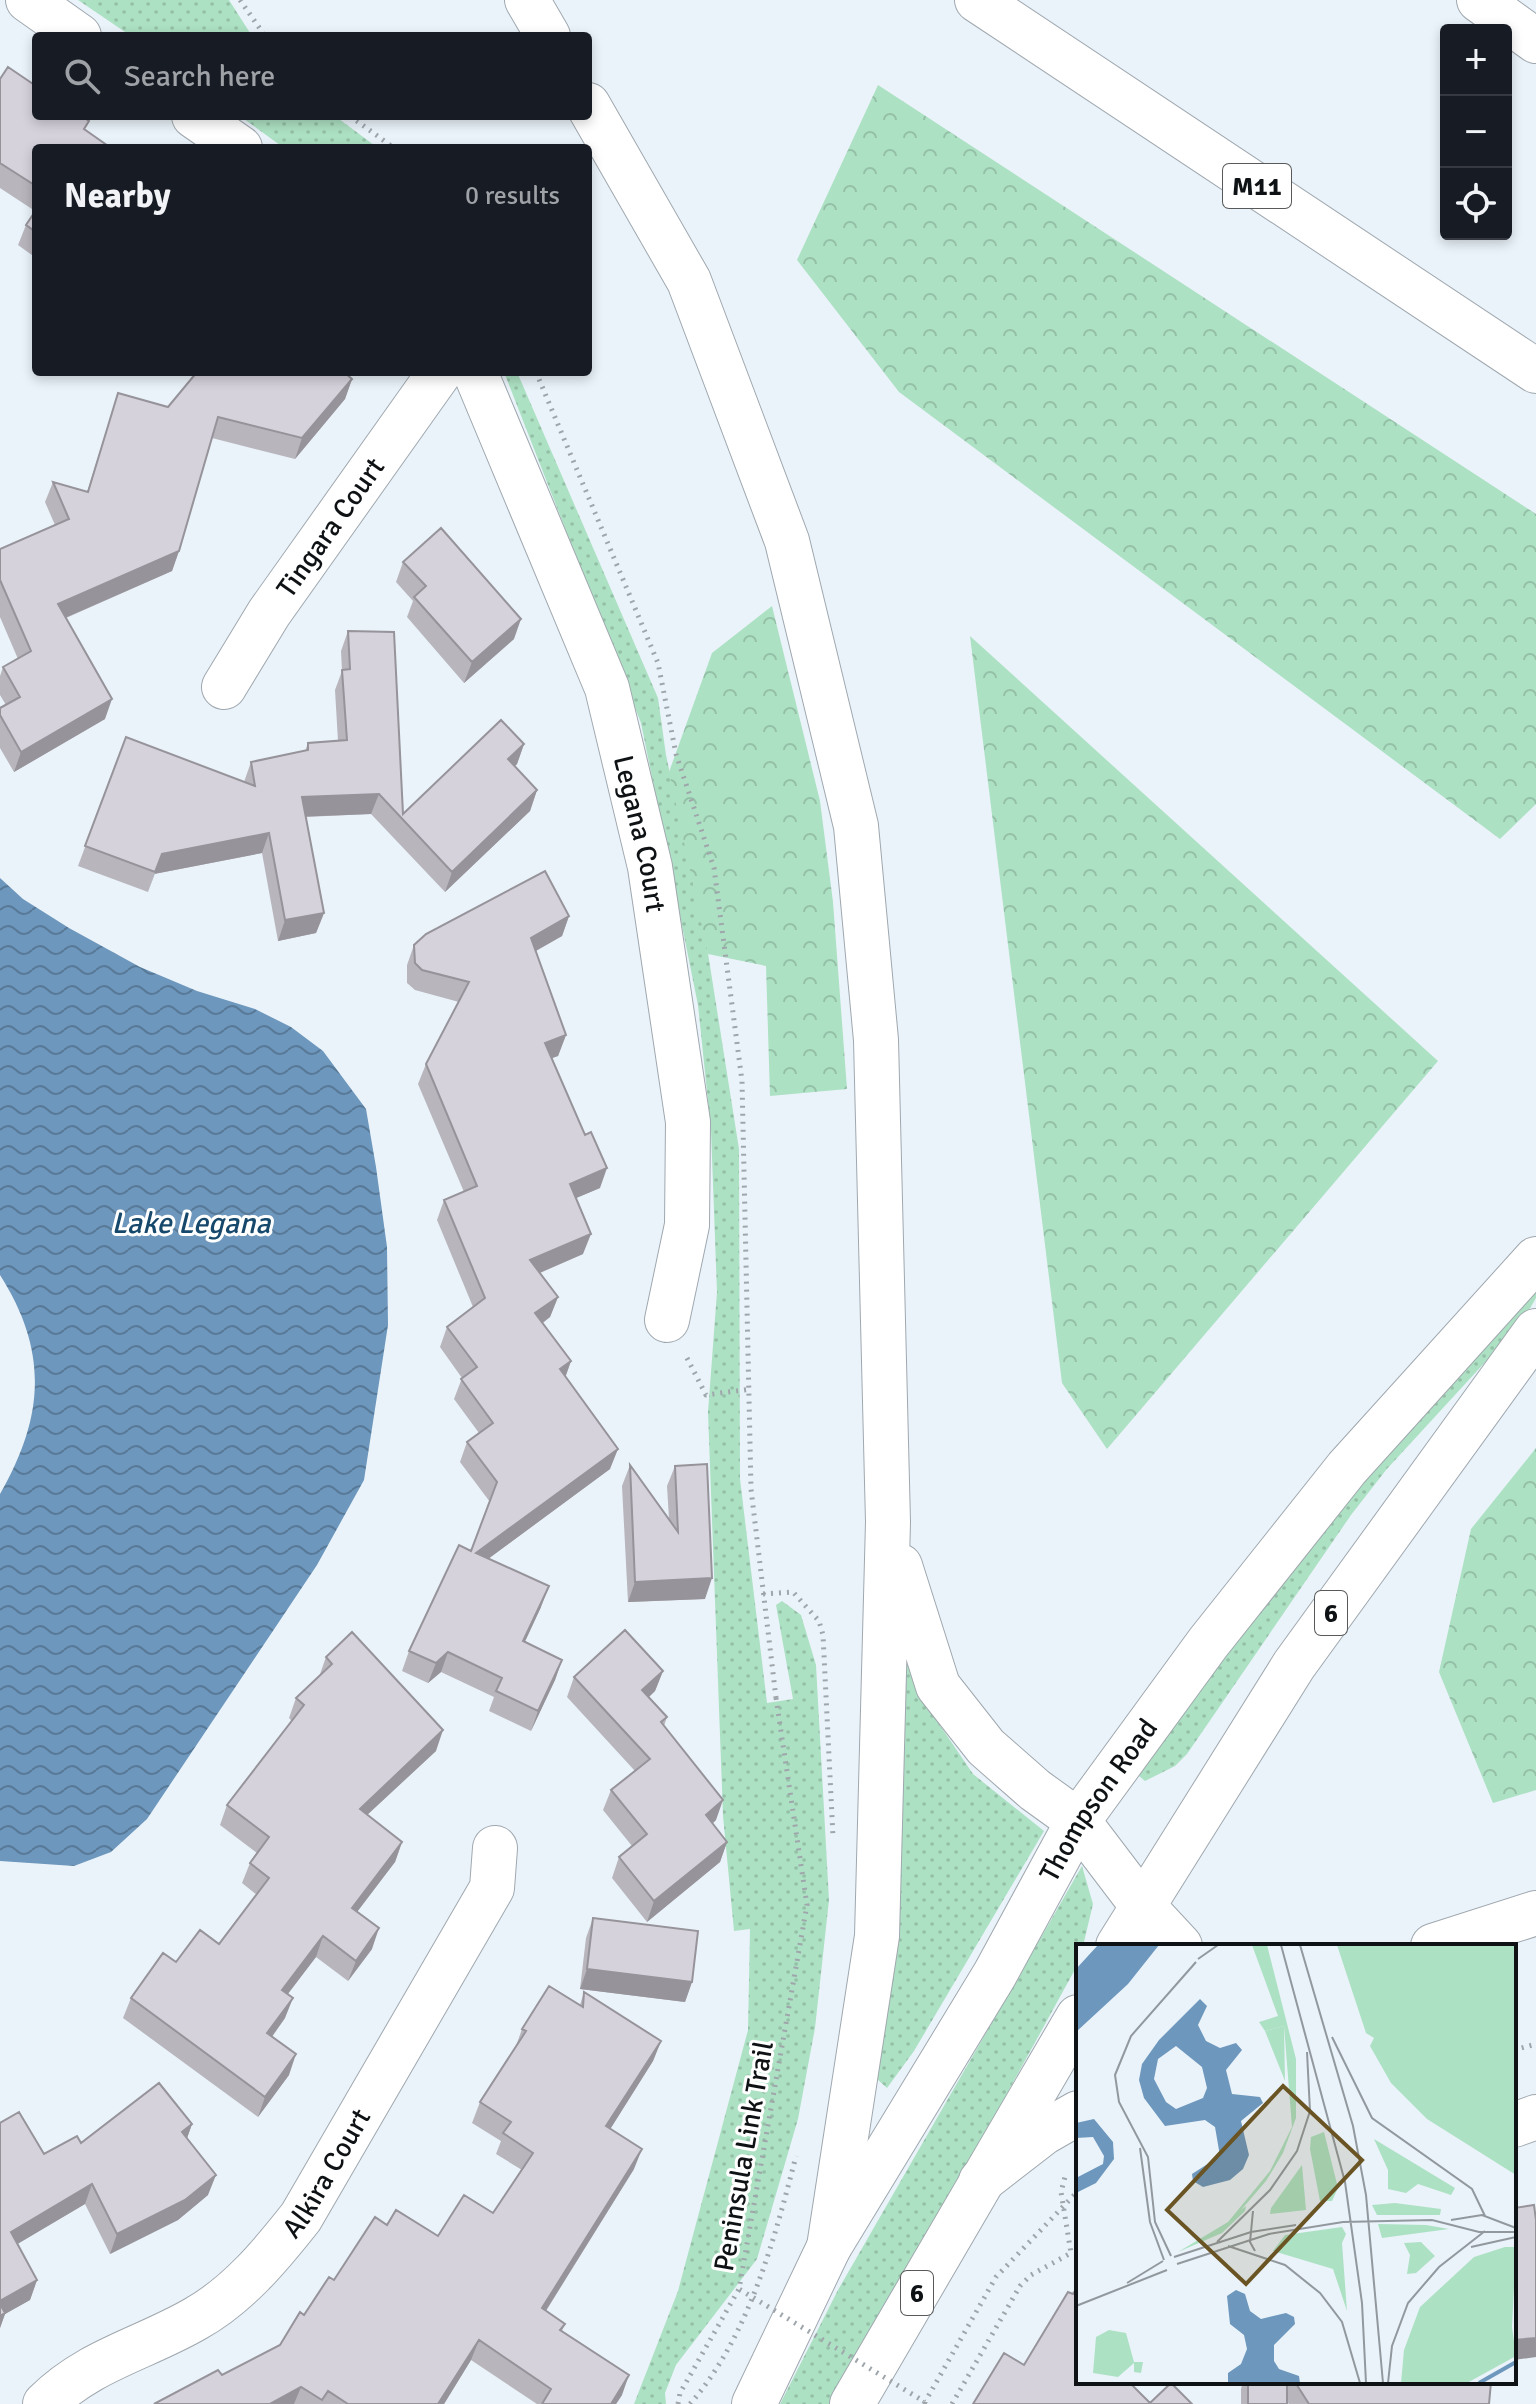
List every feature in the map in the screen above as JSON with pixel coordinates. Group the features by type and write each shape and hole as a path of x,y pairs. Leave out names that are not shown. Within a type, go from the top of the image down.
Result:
{"main road":[{"path":"28,0 73,32"},
{"path":"527,0 546,32"},
{"name":"M11","path":"977,0 1536,371"},
{"path":"1479,0 1536,41"},
{"path":"592,112 689,281 787,541 856,826 876,1040 888,1522 877,1936 829,2247"},
{"path":"200,120 234,144"},
{"name":"Tingara Court","path":"224,687 269,613 437,376"},
{"name":"Legana Court","path":"477,376 607,688 650,867 688,1122 687,1225 667,1320"},
{"name":"Thompson Road","path":"754,2404 829,2247 995,1974 1078,1821 1208,1643 1324,1498 1504,1290 1536,1259"},
{"name":"6","path":"1119,1944 1141,1904 1294,1665 1536,1331"},
{"path":"888,1522 917,1627 938,1686 986,1747 1035,1790 1078,1821 1141,1904 1178,1944"},
{"name":"Alkira Court","path":"45,2404 96,2364 206,2312 248,2278 280,2244 301,2217 492,1888 495,1848"},
{"path":"1439,1944 1536,1913"},
{"name":"6","path":"852,2404 1076,2020"},
{"path":"981,2181 1043,2133 1076,2114"},
{"path":"1516,2124 1536,2117"}],"path":[{"path":"240,0 262,32"},
{"path":"356,120 388,144"},
{"path":"667,1320 706,1395 751,1389"},
{"path":"763,1594 793,1592 819,1621 826,1659 833,1849"},
{"name":"Peninsula Link Trail","path":"776,1698 807,1905 739,2289 924,2403 996,2277 1076,2193"},
{"path":"1516,2049 1536,2044"},
{"path":"690,2404 723,2362 759,2280 798,2151"},
{"path":"1071,2253 1061,2192 1064,2175 1073,2164"},
{"path":"952,2404 1020,2286 1031,2275 1076,2250"},
{"path":"678,2404 689,2378 739,2289"}],"green space":[{"path":"78,0 229,0 249,32 125,32"},
{"path":"878,85 1536,514 1536,804 1500,839 899,392 797,260"},
{"path":"246,120 340,120 373,144 278,144"},
{"path":"506,376 519,376 658,698 666,755 707,947 739,1149 740,1479 767,1703 793,1699 776,1605 782,1601 801,1615 816,1665 829,1900 815,2028 798,2119 757,2259 676,2365 665,2393 666,2404 634,2404 678,2291 748,2030 750,1929 734,1931 723,1816 708,1412 717,1292 711,1130 698,1005 641,723"},
{"path":"772,606 820,801 833,902 847,1089 770,1096 766,966 708,954 669,772 712,653"},
{"path":"970,636 1438,1061 1107,1449 1062,1383"},
{"path":"1536,1269 1536,1298 1522,1322 1386,1470 1351,1515 1187,1754 1175,1766 1145,1781 1139,1776 1247,1619"},
{"path":"1536,1448 1536,1790 1493,1803 1439,1672 1471,1529"},
{"path":"901,1635 935,1718 973,1774 1044,1831 914,2051 887,2088 877,2079"},
{"path":"1082,1866 1093,1904 1083,1944 1076,1944 1076,1968 868,2347 831,2404 780,2404 838,2290"}],"water":[{"name":"Lake Legana","path":"0,878 23,899 140,967 197,991 255,1009 291,1027 323,1051 366,1109 387,1247 388,1325 364,1480 317,1565 147,1819 111,1852 74,1866 0,1861 0,1494 25,1438 35,1384 27,1331 0,1275"}],"building":[{"path":"8,67 32,83 32,120 88,120 84,129 105,144 32,144 32,183 0,163 0,79"},
{"path":"194,376 349,376 352,379 302,438 218,417 179,551 58,604 112,699 21,752 0,715 0,708 20,697 3,667 31,651 0,580 0,549 69,519 53,482 88,492 118,393 168,407"},
{"path":"441,528 521,619 472,662 414,597 426,586 403,562"},
{"path":"348,631 394,632 403,814 501,720 524,744 508,759 537,790 452,872 379,794 302,797 324,913 285,920 269,833 162,854 155,872 85,846 126,737 255,786 251,762 308,750 308,743 347,740 342,670 350,669"},
{"path":"545,871 569,916 531,938 566,1035 545,1043 585,1135 591,1132 607,1168 570,1184 591,1234 530,1260 558,1297 535,1313 571,1361 560,1369 618,1449 476,1553 549,1586 523,1641 562,1660 538,1711 496,1691 502,1678 448,1652 436,1663 409,1651 459,1545 471,1551 497,1482 467,1442 493,1423 461,1379 477,1367 447,1327 485,1298 444,1200 477,1186 426,1064 469,982 422,970 415,963 414,945 426,934"},
{"path":"707,1464 712,1578 635,1582 630,1465 678,1532 675,1466"},
{"path":"625,1630 663,1671 642,1690 667,1717 661,1722 723,1800 706,1815 727,1842 654,1901 619,1857 647,1834 611,1790 650,1759 574,1677"},
{"path":"352,1632 443,1730 360,1809 402,1842 352,1908 379,1928 356,1961 323,1936 282,1990 293,1998 267,2033 296,2054 265,2097 131,1998 163,1953 176,1962 200,1930 219,1944 269,1878 250,1863 269,1837 227,1805 304,1705 296,1698 332,1664 326,1657"},
{"path":"593,1918 698,1931 692,1982 587,1969"},
{"path":"549,1986 583,2007 584,1992 661,2041 606,2126 642,2149 542,2308 565,2324 560,2330 629,2375 611,2404 542,2404 551,2389 479,2340 438,2404 348,2404 328,2391 322,2400 301,2387 270,2404 154,2404 218,2370 222,2375 280,2345 300,2312 304,2315 329,2277 334,2280 375,2217 387,2225 396,2210 438,2236 464,2195 493,2213 533,2153 503,2133 511,2122 480,2102 526,2031 522,2029"},
{"path":"159,2083 192,2124 182,2132 216,2175 185,2200 117,2234 92,2184 11,2232 37,2280 0,2301 0,2123 19,2112 44,2154 77,2136 81,2143"},
{"path":"1534,2205 1536,2338 1516,2340 1516,2208"},
{"path":"1076,2289 1076,2384 1131,2384 1150,2403 1172,2384 1192,2404 973,2404 1004,2353 1024,2365 1068,2292 1073,2294"},
{"path":"1248,2384 1287,2384 1287,2404 1248,2404"},
{"path":"1296,2384 1491,2384 1489,2404 1309,2404"}]}
